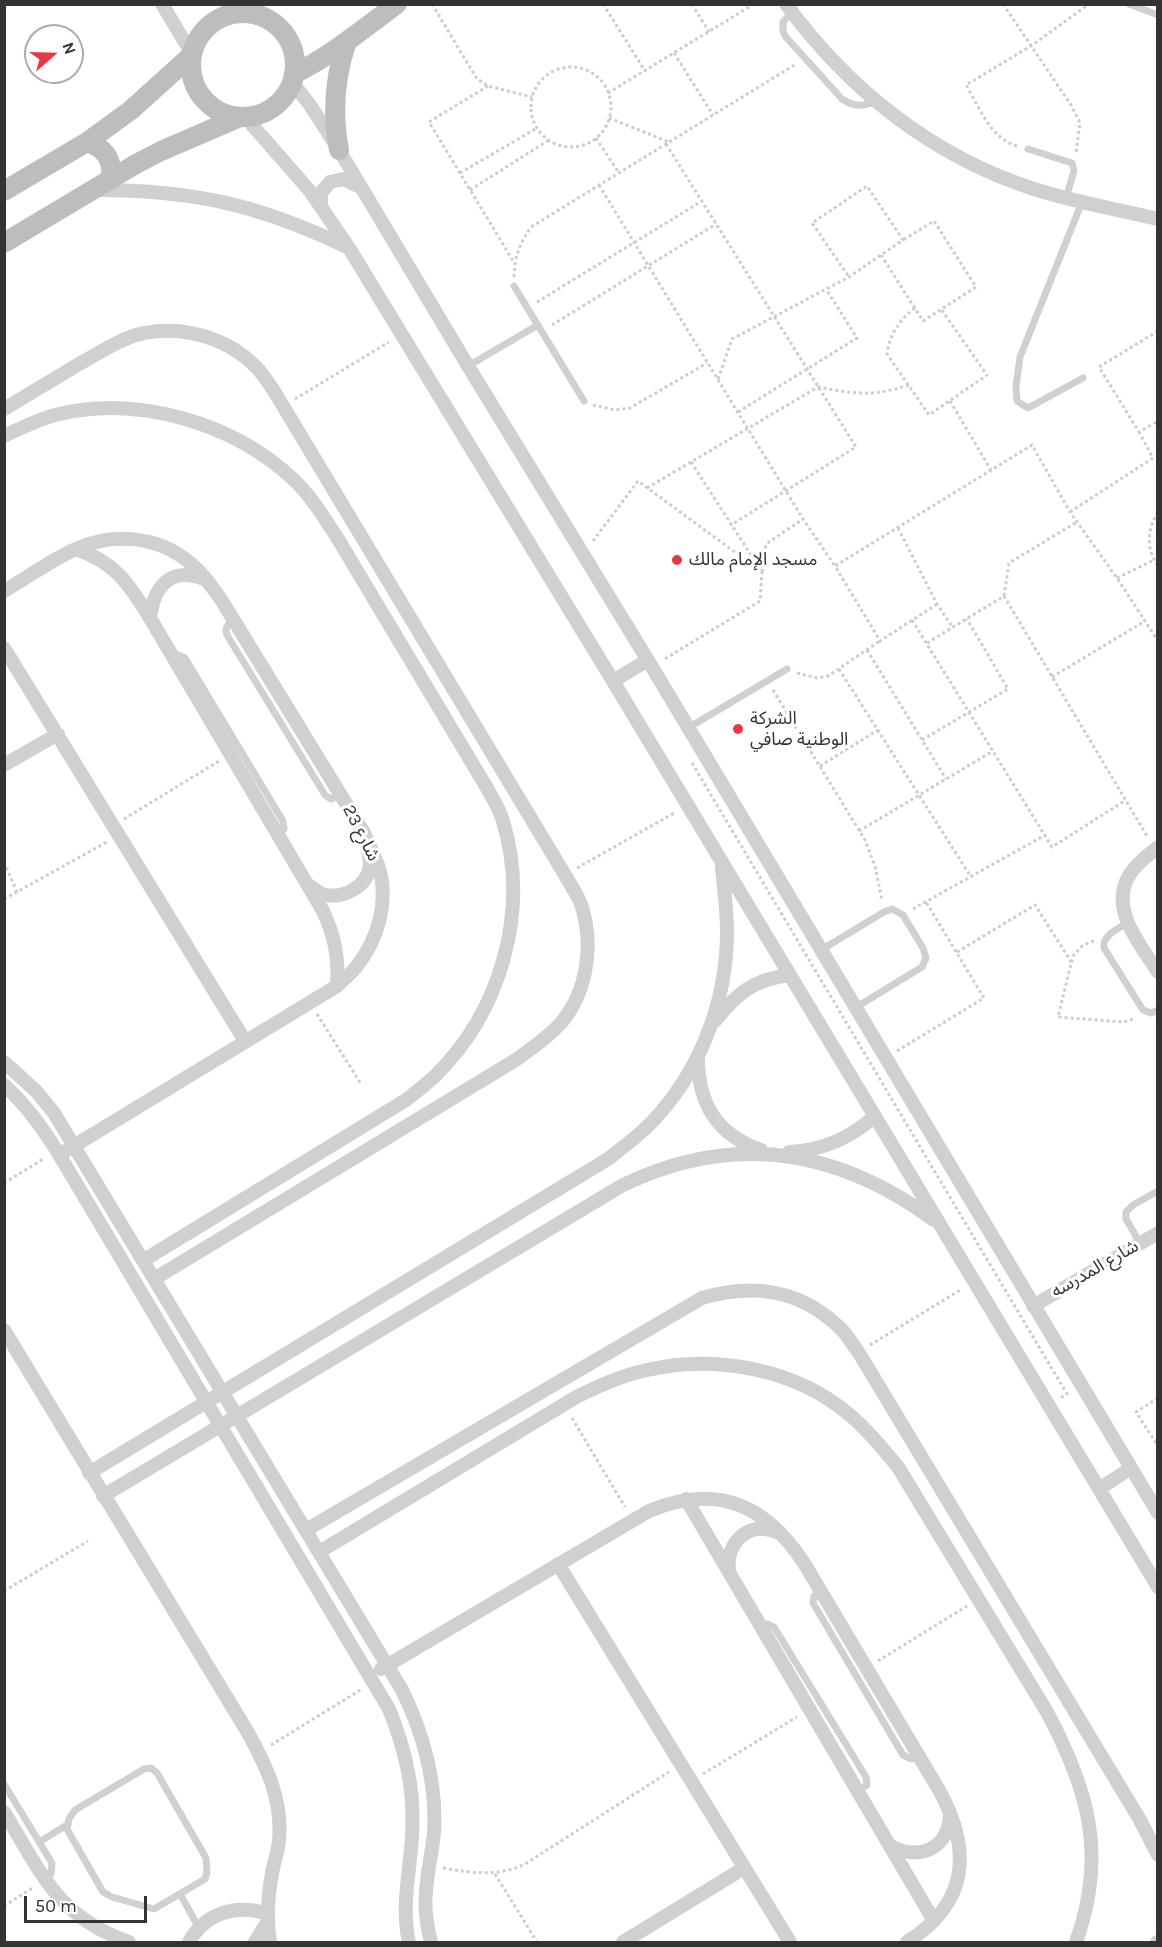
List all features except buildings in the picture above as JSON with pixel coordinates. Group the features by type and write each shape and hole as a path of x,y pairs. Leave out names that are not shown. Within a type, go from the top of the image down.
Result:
{"street":[{"path":"162,4 192,55"},
{"path":"277,4 240,10 211,24 202,32 192,55 191,67 198,91 216,109 227,115 242,117 290,166 349,248 613,681 1158,1587"},
{"path":"293,78 346,44 397,4"},
{"path":"793,7 829,56 876,101 925,138 960,159 1007,180 1066,198 1158,219"},
{"path":"4,243 161,151 242,117 265,112 282,100 293,78 295,62 287,38 280,28 259,15 240,10"},
{"path":"339,150 335,129 335,86 346,44"},
{"path":"4,191 87,142 152,93 192,55"},
{"path":"293,78 650,663 1158,1513"},
{"path":"87,142 96,145 110,159 111,179"},
{"path":"321,207 321,193 330,182 344,179 358,186"},
{"path":"93,190 153,191 208,198 279,217 349,248"},
{"path":"4,409 112,345 136,335 163,331 198,334 215,339 238,352 259,370 283,406 565,875 580,903 588,933 587,965 578,995 561,1022 538,1044 514,1061 154,1279"},
{"path":"4,436 55,415 84,410 141,411 208,426 240,441 270,460 296,481 318,508 488,788 502,819 511,852 514,886 512,921 506,954 495,987 469,1034 452,1058 434,1077 406,1100 144,1260"},
{"name":"شارع 23","path":"4,591 76,549 98,541 122,538 146,541 169,549 189,562 206,579 234,620 364,833 379,869 382,895 380,921 371,946 356,968 337,986 58,1153"},
{"path":"76,549 103,560 115,570 125,580 150,618 308,885 332,930 339,966 337,986"},
{"path":"150,618 152,601 158,589 168,580 180,575 194,575 206,579"},
{"path":"405,649 422,637"},
{"path":"4,648 245,1041"},
{"path":"613,681 650,663"},
{"path":"4,765 58,734"},
{"path":"308,885 322,894 337,896 352,891 364,880 370,866 364,833"},
{"path":"1156,848 1137,865 1124,886 1123,904 1127,922 1158,972"},
{"path":"89,1473 608,1159 659,1114 681,1087 698,1056 711,1026 720,995 727,931 722,862"},
{"path":"711,1026 740,993 772,977 789,975"},
{"path":"698,1056 698,1078 703,1099 714,1118 729,1134 747,1146 768,1153 830,1165 859,1176 887,1190 940,1224"},
{"path":"4,1062 36,1091 54,1113 402,1690 415,1717 431,1773 434,1832 426,1893 426,1920 431,1942"},
{"path":"4,1085 41,1125 389,1709 401,1739 409,1770 413,1802 405,1898 409,1942"},
{"path":"103,1496 622,1185 652,1171 709,1156 822,1148 859,1130 875,1116"},
{"name":"شارع المدرسه","path":"1034,1306 1158,1233"},
{"path":"306,1530 702,1298 726,1291 751,1289 776,1292 800,1300 822,1312 841,1329 859,1353 1140,1820 1158,1855"},
{"path":"4,1330 259,1753 272,1780 279,1810 279,1841 269,1892 270,1942"},
{"path":"318,1552 564,1405 613,1380 681,1364 717,1364 753,1368 795,1382 820,1394 849,1414 876,1439 898,1467 1047,1712 1065,1746 1079,1780 1088,1816 1092,1853 1090,1884 1083,1921 1076,1942"},
{"path":"1099,1489 1131,1468"},
{"path":"372,1678 387,1665 632,1519 667,1504 686,1499 705,1498 742,1506 773,1524 790,1542 950,1809 961,1846 960,1867 955,1887 946,1905 934,1921 908,1942"},
{"path":"686,1499 934,1921"},
{"path":"729,1573 729,1552 734,1542 751,1530 762,1528 772,1530 790,1542"},
{"path":"558,1564 790,1942"},
{"path":"980,1601 1001,1590"},
{"path":"889,1845 901,1851 913,1853 932,1848 945,1834 950,1822 950,1809"},
{"path":"4,1812 45,1880 73,1912 90,1925 129,1942"},
{"path":"623,1942 744,1868"},
{"path":"189,1942 199,1928 215,1916 227,1911 241,1908 268,1917"},
{"path":"255,1942 268,1917"}],"lane":[{"path":"1129,4 1158,15"},
{"path":"793,7 783,22 783,31 805,58 842,99 850,104 867,105 876,101"},
{"path":"1028,149 1068,160 1074,165 1066,198"},
{"path":"1082,202 1020,357 1016,386 1017,401 1028,408 1083,378"},
{"path":"514,286 584,401"},
{"path":"468,366 540,328"},
{"path":"173,657 181,655 185,658 277,811 284,826 283,832 278,835"},
{"path":"688,728 787,669"},
{"path":"821,950 892,909 903,915 926,953 925,963 919,970 855,1008"},
{"path":"1127,922 1107,936 1104,948 1143,1010 1148,1013 1158,1010"},
{"path":"1140,1243 1126,1219 1126,1212 1133,1205 1158,1191"},
{"path":"821,1592 813,1598 814,1605 903,1755 911,1759 919,1755"},
{"path":"761,1627 767,1624 774,1627 866,1778 867,1785 858,1791"},
{"path":"144,1768 152,1768 157,1773 208,1865 205,1879 180,1894 154,1909 107,1895 100,1888 68,1833 68,1825 75,1810 144,1768"},
{"path":"4,1784 52,1866 51,1874 45,1880"},
{"path":"39,1842 68,1825"},
{"path":"180,1894 199,1928"}],"path":[{"path":"432,4 477,79 488,86 532,97"},
{"path":"603,4 645,71"},
{"path":"692,4 709,32"},
{"path":"608,93 754,4"},
{"path":"1003,4 1071,105 1080,123 1074,165"},
{"path":"1028,149 1007,143 996,135 966,85 1031,46 1089,4"},
{"path":"674,53 713,115"},
{"path":"514,286 519,244 531,227 805,58"},
{"path":"573,67 582,69 598,78 608,93 611,110 609,118 602,133 588,143 573,147 564,146 549,140 537,128 532,113 532,97 535,89 547,75 555,70 573,67"},
{"path":"488,86 429,122 515,264"},
{"path":"609,118 667,143 856,447 731,525"},
{"path":"460,173 537,128"},
{"path":"596,138 619,173"},
{"path":"470,190 549,140"},
{"path":"599,185 803,519 836,566 880,641"},
{"path":"849,277 812,223 867,186 903,240"},
{"path":"527,308 702,201"},
{"path":"718,380 732,339 849,277 881,255 903,240 934,220 976,286 923,321 881,255"},
{"path":"540,328 716,224"},
{"path":"738,412 857,339 826,289"},
{"path":"915,308 906,315 893,332 887,354 929,415 987,375 941,309"},
{"path":"1070,512 1153,458 1099,367 1158,331"},
{"path":"283,406 401,335"},
{"path":"584,401 599,408 615,410 630,408 707,363"},
{"path":"647,488 818,387 857,394 873,394 909,385"},
{"path":"950,401 991,470"},
{"path":"1139,432 1157,423"},
{"path":"836,566 1032,445 1070,512 1158,641"},
{"path":"690,462 762,572"},
{"path":"582,554 638,481 762,572"},
{"path":"1158,512 1150,528 1149,539 1154,560 1158,566"},
{"path":"650,663 760,601 766,544 803,519"},
{"path":"1077,522 1009,562 1004,596 1156,848"},
{"path":"898,528 952,628"},
{"path":"1116,578 1154,560"},
{"path":"927,643 1004,596"},
{"path":"787,669 817,678 828,676 937,604"},
{"path":"922,740 1008,689 967,619"},
{"path":"912,620 1052,848 1126,800"},
{"path":"1052,676 1145,621"},
{"path":"867,650 946,779"},
{"path":"839,669 971,877"},
{"path":"767,681 871,854 884,912"},
{"path":"820,766 878,730"},
{"path":"859,831 993,751"},
{"path":"4,899 116,830 230,754"},
{"path":"705,756 691,764 1067,1394 1048,1404"},
{"path":"565,875 688,806"},
{"path":"903,915 1045,835"},
{"path":"4,862 17,892"},
{"path":"885,1058 984,998 926,902"},
{"path":"957,952 1035,905 1072,963"},
{"path":"1104,942 1089,942 1073,956 1058,1017 1124,1022 1148,1013"},
{"path":"309,1002 361,1083"},
{"path":"4,1183 58,1153"},
{"path":"859,1353 974,1281"},
{"path":"1158,1398 1136,1412 1158,1446"},
{"path":"564,1405 632,1519"},
{"path":"4,1591 88,1541"},
{"path":"867,1668 980,1601"},
{"path":"259,1753 372,1678"},
{"path":"691,1781 809,1709"},
{"path":"430,1866 478,1874 511,1871 681,1765"},
{"path":"495,1874 537,1942"},
{"path":"4,1906 45,1880"}],"place":[{"name":"مسجد الإمام مالك","path":"677,560"},
{"name":"الشركة الوطنية صافي","path":"738,729"}]}
